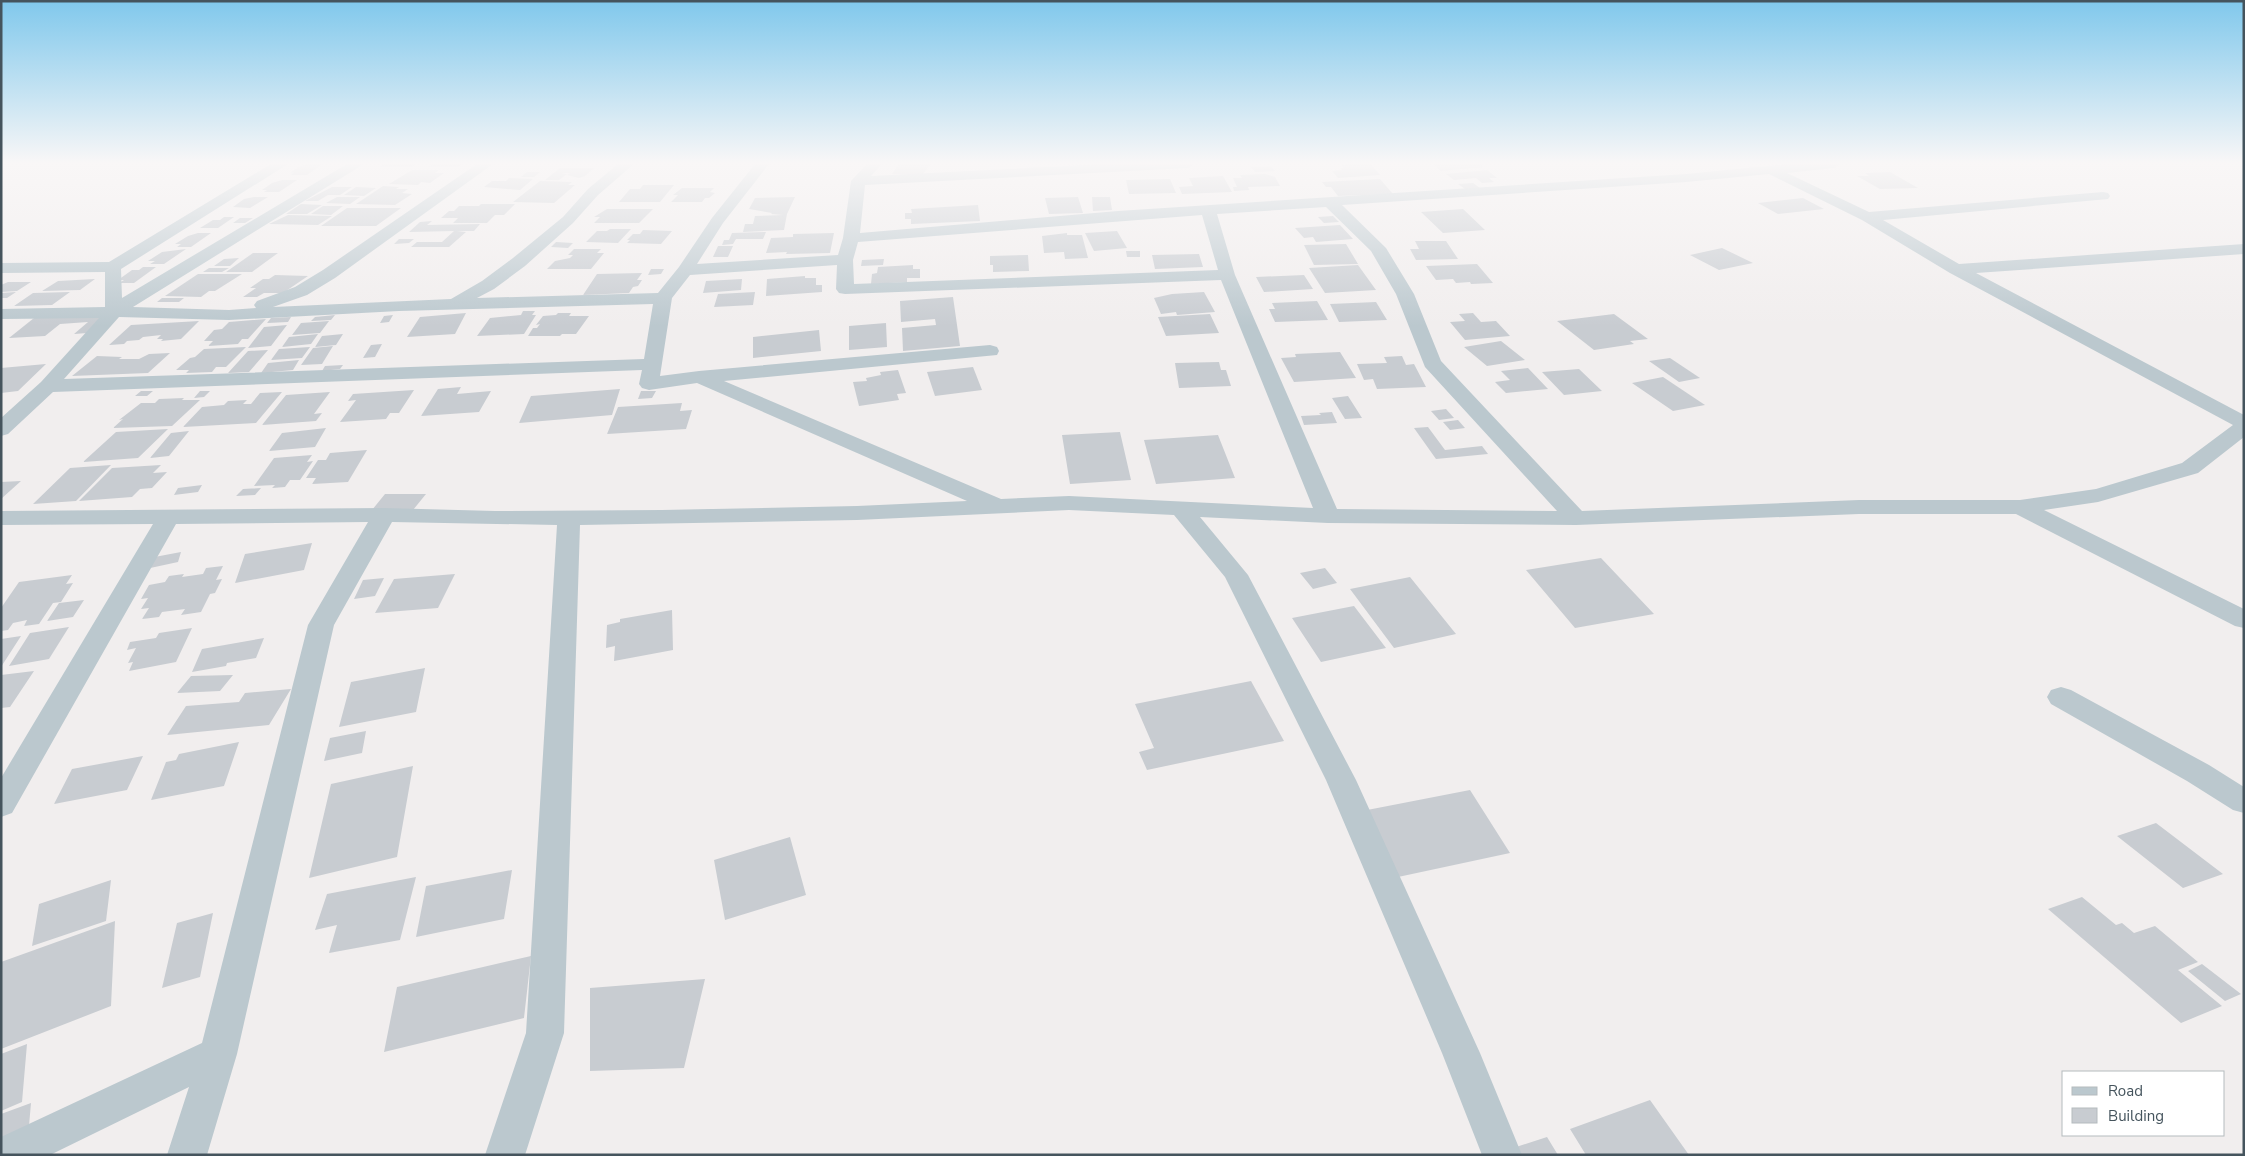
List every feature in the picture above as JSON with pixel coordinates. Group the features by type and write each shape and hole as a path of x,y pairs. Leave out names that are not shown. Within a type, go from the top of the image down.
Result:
{"street":[{"path":"1,268 113,267 193,218"},
{"path":"1,430 48,386 114,312 267,218"},
{"path":"229,314 280,300 322,278 408,218"},
{"path":"454,305 488,285 519,262 570,218"},
{"path":"719,218 685,270 662,298 649,384 699,377 990,351"},
{"path":"854,218 851,238 845,260 845,289 1227,275"},
{"path":"851,238 1107,218"},
{"path":"1210,218 1213,232 1224,257 1227,275 1328,516"},
{"path":"1347,218 1378,248 1405,294 1432,363 1576,518"},
{"path":"1869,218 1956,269 2244,423"},
{"path":"1956,269 2244,249"},
{"path":"685,270 845,260"},
{"path":"113,267 114,312"},
{"path":"1,314 114,312 229,314 662,298"},
{"path":"48,386 653,364"},
{"path":"699,377 999,506"},
{"path":"1,518 384,515 568,518 857,513 1069,503 1328,516 1576,518 1859,507 2020,507 2098,495 2190,468 2244,427"},
{"path":"2020,507 2244,620"},
{"path":"1181,509 1236,575 1341,780 1461,1053 1502,1155"},
{"path":"187,1155 218,1054 321,625 384,515"},
{"path":"1,805 169,516"},
{"path":"505,1155 545,1033 568,518"},
{"path":"2061,697 2198,773 2244,802"},
{"path":"7,1155 218,1054"}],"building":[{"path":"223,218 233,218 218,228 200,228 213,220"},
{"path":"240,218 253,218 245,223 233,223"},
{"path":"282,218 329,218 318,225 269,224"},
{"path":"333,218 387,218 376,226 321,226"},
{"path":"441,218 492,218 487,223 453,223 458,218"},
{"path":"599,218 644,218 639,223 594,223"},
{"path":"755,218 786,218 784,230 743,232 745,224 753,224"},
{"path":"980,218 980,221 911,224 911,219 905,219"},
{"path":"1319,218 1335,218 1339,222 1324,223"},
{"path":"1427,218 1472,218 1485,230 1443,233"},
{"path":"432,221 427,225 480,224 474,231 457,231 466,232 449,247 411,247 417,242 442,242 454,231 409,232 420,222"},
{"path":"1340,225 1353,239 1316,242 1313,237 1304,238 1295,228"},
{"path":"610,229 631,229 618,243 586,242 597,231 607,231"},
{"path":"643,230 672,231 661,244 627,243 630,240 627,240 633,234 640,234"},
{"path":"1117,231 1127,248 1094,251 1085,233"},
{"path":"766,232 763,239 736,239 733,244 722,245 724,240 729,240 732,233"},
{"path":"198,233 211,233 191,247 177,247 181,244 175,244 188,236"},
{"path":"834,233 830,253 766,253 771,238 793,237 793,234"},
{"path":"1067,233 1067,235 1082,235 1088,258 1065,259 1064,252 1044,253 1042,236"},
{"path":"399,239 414,239 409,243 394,244"},
{"path":"1415,241 1446,241 1458,259 1416,260 1410,249 1419,249"},
{"path":"556,242 573,243 568,248 551,247"},
{"path":"1346,244 1358,264 1314,265 1304,245"},
{"path":"718,246 733,246 728,257 713,257"},
{"path":"1722,248 1753,263 1719,270 1690,255"},
{"path":"186,249 164,264 150,264 155,261 148,261 162,252"},
{"path":"574,249 601,249 597,253 604,253 591,269 547,269 555,261 570,258 573,255 568,255"},
{"path":"1126,251 1140,251 1140,257 1127,257"},
{"path":"253,253 278,253 252,272 226,272"},
{"path":"1199,254 1203,267 1155,269 1152,255"},
{"path":"1028,255 1029,271 993,272 993,265 990,265 990,256"},
{"path":"239,258 230,266 214,266 224,259"},
{"path":"884,259 883,265 861,266 862,260"},
{"path":"1477,264 1493,283 1471,284 1470,282 1456,283 1453,279 1436,280 1426,266"},
{"path":"913,265 913,269 920,269 920,278 907,278 907,282 871,284 872,274 877,273 878,267"},
{"path":"1358,265 1376,290 1325,293 1309,268"},
{"path":"143,267 156,267 134,283 119,283 124,280 118,280 132,270 139,270"},
{"path":"209,268 229,268 222,272 203,272"},
{"path":"651,269 664,269 661,274 648,275"},
{"path":"642,273 637,280 642,280 629,293 583,295 597,274"},
{"path":"198,274 242,274 215,291 209,291 201,297 165,296"},
{"path":"275,275 308,276 283,293 264,293 257,297 243,297 256,288 250,288 263,279 269,279"},
{"path":"1304,275 1313,289 1264,292 1256,277"},
{"path":"805,276 805,278 816,278 816,285 822,285 822,292 766,296 767,279"},
{"path":"95,279 80,290 42,291 58,281"},
{"path":"742,279 741,290 703,293 706,281"},
{"path":"8,282 31,282 17,291 1,292 1,285"},
{"path":"16,292 7,298 1,298 1,293"},
{"path":"70,292 52,305 14,306 33,293"},
{"path":"755,292 753,305 714,307 718,294"},
{"path":"1204,292 1215,312 1177,315 1176,312 1161,314 1154,298 1172,294"},
{"path":"953,297 960,346 903,351 902,328 936,325 935,319 901,322 900,301"},
{"path":"162,298 184,298 179,302 157,302"},
{"path":"1317,301 1328,320 1275,322 1269,309 1275,309 1272,303"},
{"path":"1376,302 1387,320 1339,322 1330,304"},
{"path":"523,311 535,311 532,315 536,315 524,334 477,336 490,318 521,315"},
{"path":"466,313 455,334 407,337 420,317"},
{"path":"558,313 571,313 569,316 589,316 576,334 528,336 533,328 537,328 540,324 536,325 543,316 556,315"},
{"path":"1473,313 1481,322 1496,321 1510,336 1465,340 1450,322 1465,321 1459,314"},
{"path":"109,314 87,333 74,334 88,322 60,324 45,336 9,338 34,318"},
{"path":"1210,314 1219,333 1166,336 1158,317"},
{"path":"1614,314 1648,339 1630,341 1634,344 1594,350 1557,321"},
{"path":"335,315 331,320 311,321 315,317"},
{"path":"393,315 389,322 380,323 384,316"},
{"path":"291,317 288,322 267,323 271,318"},
{"path":"266,319 248,339 242,339 238,344 208,346 213,341 204,341 214,330 222,329 229,322"},
{"path":"199,321 181,339 161,341 163,339 157,339 161,335 143,337 139,340 127,341 124,344 109,345 131,325"},
{"path":"329,321 320,333 292,335 301,323"},
{"path":"886,323 887,347 849,350 849,326"},
{"path":"287,325 271,346 248,348 264,327"},
{"path":"819,330 821,351 753,358 753,337"},
{"path":"318,334 311,344 282,347 289,337"},
{"path":"343,334 336,345 315,347 322,336"},
{"path":"1501,341 1525,360 1487,366 1464,347"},
{"path":"382,344 375,357 363,358 371,345"},
{"path":"333,346 322,364 301,365 313,348"},
{"path":"246,347 226,367 216,367 212,372 186,373 189,370 176,370 204,349"},
{"path":"310,347 302,358 271,360 279,349"},
{"path":"268,350 249,372 228,373 248,351"},
{"path":"1340,352 1356,378 1294,382 1281,358 1296,357 1295,354"},
{"path":"170,353 148,373 72,376 97,356 139,359 149,354"},
{"path":"1402,356 1406,365 1414,364 1426,387 1377,389 1373,379 1364,380 1357,364 1387,363 1384,357"},
{"path":"1670,358 1700,378 1679,382 1649,361"},
{"path":"299,360 293,370 261,373 268,363"},
{"path":"1219,362 1221,370 1226,370 1231,386 1179,388 1175,363"},
{"path":"46,364 18,391 1,393 1,368"},
{"path":"343,365 340,369 322,371 325,366"},
{"path":"973,367 982,390 935,396 927,372"},
{"path":"1528,368 1548,389 1506,393 1495,382 1510,380 1501,371"},
{"path":"1579,369 1602,391 1564,395 1542,372"},
{"path":"898,370 906,393 897,394 899,400 859,406 853,382 867,381 866,378 881,375 880,372"},
{"path":"1663,377 1705,405 1673,411 1632,383"},
{"path":"461,387 457,394 491,391 479,412 421,416 438,389"},
{"path":"620,389 612,415 519,423 531,396"},
{"path":"414,390 399,413 390,413 386,419 340,422 356,400 348,401 353,394"},
{"path":"141,391 153,391 147,396 135,396"},
{"path":"200,391 210,391 204,397 194,398"},
{"path":"641,391 656,391 652,398 638,399"},
{"path":"282,392 256,423 183,427 202,407 224,405 228,401 247,400 243,404 251,404 260,393"},
{"path":"330,392 314,414 322,413 316,421 262,425 286,395"},
{"path":"1348,396 1362,418 1345,419 1332,398"},
{"path":"184,398 182,400 200,400 172,426 113,428 123,419 119,420 141,403 155,403 159,399"},
{"path":"682,403 680,411 692,410 686,429 607,434 618,407"},
{"path":"1446,409 1454,418 1439,420 1431,411"},
{"path":"1332,412 1337,423 1304,425 1301,416 1321,415 1319,413"},
{"path":"1458,420 1465,428 1450,430 1443,422"},
{"path":"1428,427 1445,450 1482,446 1488,454 1436,459 1414,428"},
{"path":"326,428 315,447 269,451 282,433"},
{"path":"168,429 138,458 83,462 116,432"},
{"path":"189,431 169,456 150,458 171,433"},
{"path":"1120,432 1131,480 1070,484 1062,435"},
{"path":"1218,435 1235,478 1156,484 1144,440"},
{"path":"367,450 348,482 312,484 316,478 306,478 318,460 326,460 330,453"},
{"path":"312,455 307,462 313,461 300,480 290,480 285,487 272,488 275,485 254,486 274,458"},
{"path":"111,465 76,501 33,504 70,468"},
{"path":"161,465 153,473 167,472 152,488 140,489 132,497 79,501 112,468"},
{"path":"21,481 1,499 1,482"},
{"path":"202,485 198,492 174,495 178,488"},
{"path":"261,488 255,495 236,496 243,489"},
{"path":"385,494 426,494 413,510 372,510"},
{"path":"312,543 304,570 235,583 245,554"},
{"path":"181,552 178,562 141,570 144,559"},
{"path":"1601,558 1654,614 1575,628 1526,570"},
{"path":"223,566 216,580 222,579 215,593 210,594 201,612 181,615 185,609 162,612 159,617 142,619 149,608 141,609 148,598 141,599 149,585 165,582 169,576 184,574 182,577 203,574 206,568"},
{"path":"1325,568 1337,583 1313,589 1300,573"},
{"path":"455,574 438,608 375,613 394,579"},
{"path":"72,575 66,584 73,583 61,602 53,603 39,624 24,626 27,620 13,623 8,630 1,631 1,608 19,582"},
{"path":"1410,577 1456,634 1394,648 1350,589"},
{"path":"384,578 375,596 354,599 363,580"},
{"path":"84,600 73,617 47,621 59,603"},
{"path":"1354,606 1386,648 1321,662 1292,618"},
{"path":"672,610 673,650 614,661 615,646 606,648 607,625 620,622 620,619"},
{"path":"69,627 49,659 9,666 30,633"},
{"path":"192,628 176,662 129,671 133,662 128,663 136,648 127,650 130,642 156,638 159,633"},
{"path":"21,636 1,667 1,639"},
{"path":"264,638 256,658 192,672 202,649"},
{"path":"425,668 416,712 339,727 351,682"},
{"path":"34,671 10,707 1,708 1,675"},
{"path":"233,675 220,691 177,693 191,676"},
{"path":"1251,681 1284,741 1147,770 1139,752 1154,748 1135,704"},
{"path":"291,689 269,725 167,735 186,706 239,702 245,693"},
{"path":"366,731 362,753 324,761 330,738"},
{"path":"239,742 224,786 151,800 166,762 176,760 179,754"},
{"path":"143,756 127,790 54,804 72,769"},
{"path":"413,766 397,857 309,878 331,784"},
{"path":"1470,790 1510,853 1398,877 1362,811"},
{"path":"2156,823 2223,874 2183,888 2117,836"},
{"path":"790,837 806,895 725,920 714,860"},
{"path":"512,870 504,919 416,937 426,886"},
{"path":"416,877 400,940 329,953 337,925 315,930 327,894"},
{"path":"111,880 106,921 32,946 39,904"},
{"path":"2082,897 2116,925 2122,923 2134,933 2155,926 2198,962 2178,970 2222,1006 2181,1023 2048,909"},
{"path":"213,913 200,977 162,988 177,923"},
{"path":"115,921 111,1006 1,1049 1,962"},
{"path":"531,956 524,1018 384,1052 397,987"},
{"path":"2202,964 2241,994 2225,1001 2188,971"},
{"path":"705,979 684,1068 590,1071 590,988"},
{"path":"27,1044 22,1102 1,1111 1,1054"},
{"path":"1650,1100 1689,1155 1586,1155 1570,1129"},
{"path":"31,1103 28,1137 1,1147 1,1114"},
{"path":"1547,1137 1558,1155 1517,1155 1513,1148"}]}
